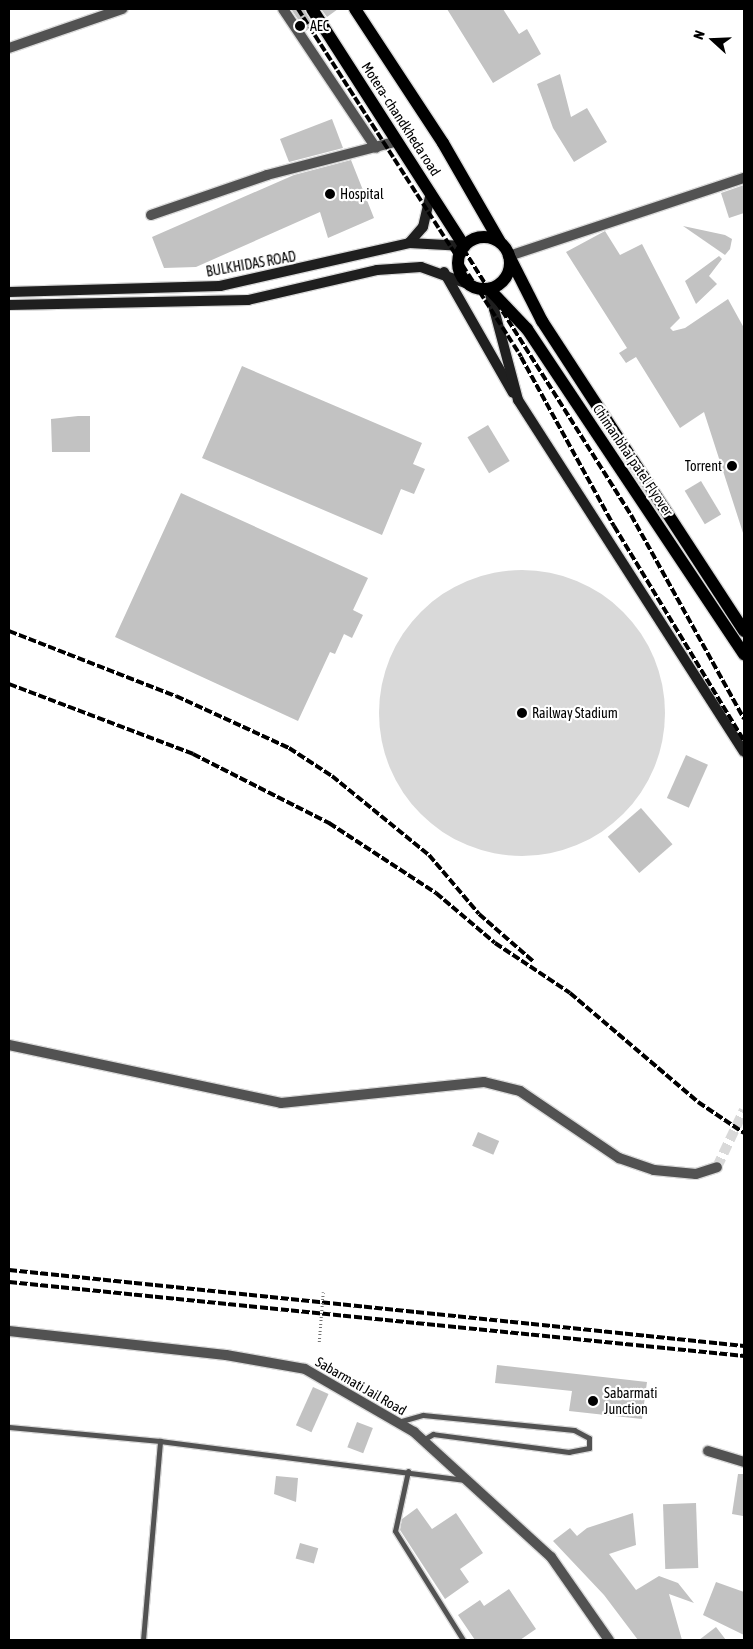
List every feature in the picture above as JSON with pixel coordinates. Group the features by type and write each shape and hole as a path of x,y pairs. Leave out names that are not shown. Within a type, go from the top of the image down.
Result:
{"main road":[{"name":"Motera- chandkheda road","path":"312,9 464,246"},
{"name":"Motera- chandkheda road","path":"355,9 443,143 500,242"},
{"path":"409,243 423,226 431,194"},
{"path":"9,305 248,300 378,270 421,268 444,272 468,284 489,289 506,277 509,256 500,242 481,237 464,246 458,266 468,284"},
{"name":"BULKHIDAS ROAD","path":"9,292 220,286 409,243 464,246"},
{"name":"Chimanbhai patel Flyover","path":"509,256 542,321 744,631"},
{"path":"444,272 518,400 744,752"},
{"path":"489,289 518,400"},
{"name":"Chimanbhai patel Flyover","path":"489,289 527,329 744,654"}],"street":[{"path":"9,48 122,9"},
{"path":"283,9 376,148"},
{"path":"151,215 267,175 398,142"},
{"path":"509,256 744,178"},
{"path":"9,1045 281,1104 484,1082 520,1092 620,1158 654,1170 696,1174 717,1167"},
{"name":"Sabarmati Jail Road","path":"9,1332 226,1354 305,1369 398,1423 423,1440 551,1557 609,1640"},
{"path":"708,1451 744,1462"}],"lane":[{"path":"398,1423 423,1415 574,1430 590,1438 589,1448 569,1452 432,1434 423,1440"},
{"path":"9,1427 160,1441 467,1481"},
{"path":"143,1640 160,1441"},
{"path":"408,1472 395,1531 463,1640"}],"path":[{"path":"319,1342 323,1292"}],"shaded area":[{"name":"Railway Stadium","path":"522,570 550,573 577,581 613,602 633,622 648,646 659,671 665,713 662,741 654,768 633,804 613,824 589,839 564,850 522,856 494,853 467,845 431,824 411,804 396,780 385,755 379,713 382,685 390,658 411,622 431,602 455,587 480,576"}],"building":[{"path":"291,9 304,9 313,26 306,31"},
{"path":"321,9 338,9 327,17"},
{"path":"447,9 503,9 519,34 527,29 541,54 493,83"},
{"path":"560,74 571,117 587,108 607,142 574,162 553,128 537,84"},
{"path":"332,119 343,148 289,162 280,139"},
{"path":"351,160 374,218 328,238 320,212 196,267 164,268 152,237 294,175"},
{"path":"744,185 744,213 729,218 721,193"},
{"path":"683,226 725,235 732,239 730,249 725,255"},
{"path":"605,231 620,255 642,244 680,318 670,328 673,331 685,328 728,299 744,328 744,536 704,412 680,428 636,357 626,363 619,353 627,348 566,252"},
{"path":"719,256 722,259 709,276 717,284 696,304 685,281"},
{"path":"242,366 422,443 413,464 425,469 414,494 401,489 382,535 202,458"},
{"path":"90,416 90,452 52,452 51,419"},
{"path":"488,425 510,461 489,473 467,437"},
{"path":"701,481 721,514 705,524 685,491"},
{"path":"181,493 368,578 353,610 363,615 352,638 344,634 335,654 330,652 298,721 115,637"},
{"path":"686,755 708,765 689,808 667,798"},
{"path":"641,808 672,844 639,873 608,837"},
{"path":"478,1132 499,1141 493,1155 472,1146"},
{"path":"497,1365 647,1382 642,1419 569,1411 572,1391 495,1383"},
{"path":"313,1387 329,1394 311,1432 296,1425"},
{"path":"357,1422 373,1428 363,1453 347,1447"},
{"path":"738,1474 744,1474 743,1516 732,1514"},
{"path":"276,1476 298,1478 296,1502 274,1494"},
{"path":"696,1503 698,1568 665,1569 663,1504"},
{"path":"417,1508 432,1529 456,1513 483,1553 460,1569 469,1582 445,1599 400,1530 402,1519"},
{"path":"633,1513 636,1545 609,1554 636,1590 659,1576 678,1583 694,1603 669,1594 682,1640 638,1640 604,1595 553,1541 570,1528 577,1536 587,1528"},
{"path":"300,1543 318,1548 314,1564 296,1558"},
{"path":"716,1582 744,1592 744,1635 703,1615"},
{"path":"509,1589 536,1629 520,1640 475,1640 458,1615 480,1600 484,1606"},
{"path":"716,1627 726,1640 699,1640"}],"tunnel":[{"path":"717,1167 744,1110"}],"railway":[{"path":"298,9 521,357 614,526 744,741"},
{"path":"312,9 631,515 744,719"},
{"path":"9,631 176,696 289,748 332,776 429,855 479,914 534,962"},
{"path":"9,684 193,754 329,823 436,893 495,943 570,993 698,1102 744,1133"},
{"path":"9,1270 744,1346"},
{"path":"9,1282 744,1356"}],"place":[{"name":"AEC","path":"300,26"},
{"name":"Hospital","path":"330,194"},
{"name":"Torrent","path":"732,466"},
{"name":"Railway Stadium","path":"522,713"},
{"name":"Sabarmati Junction","path":"593,1401"}]}
